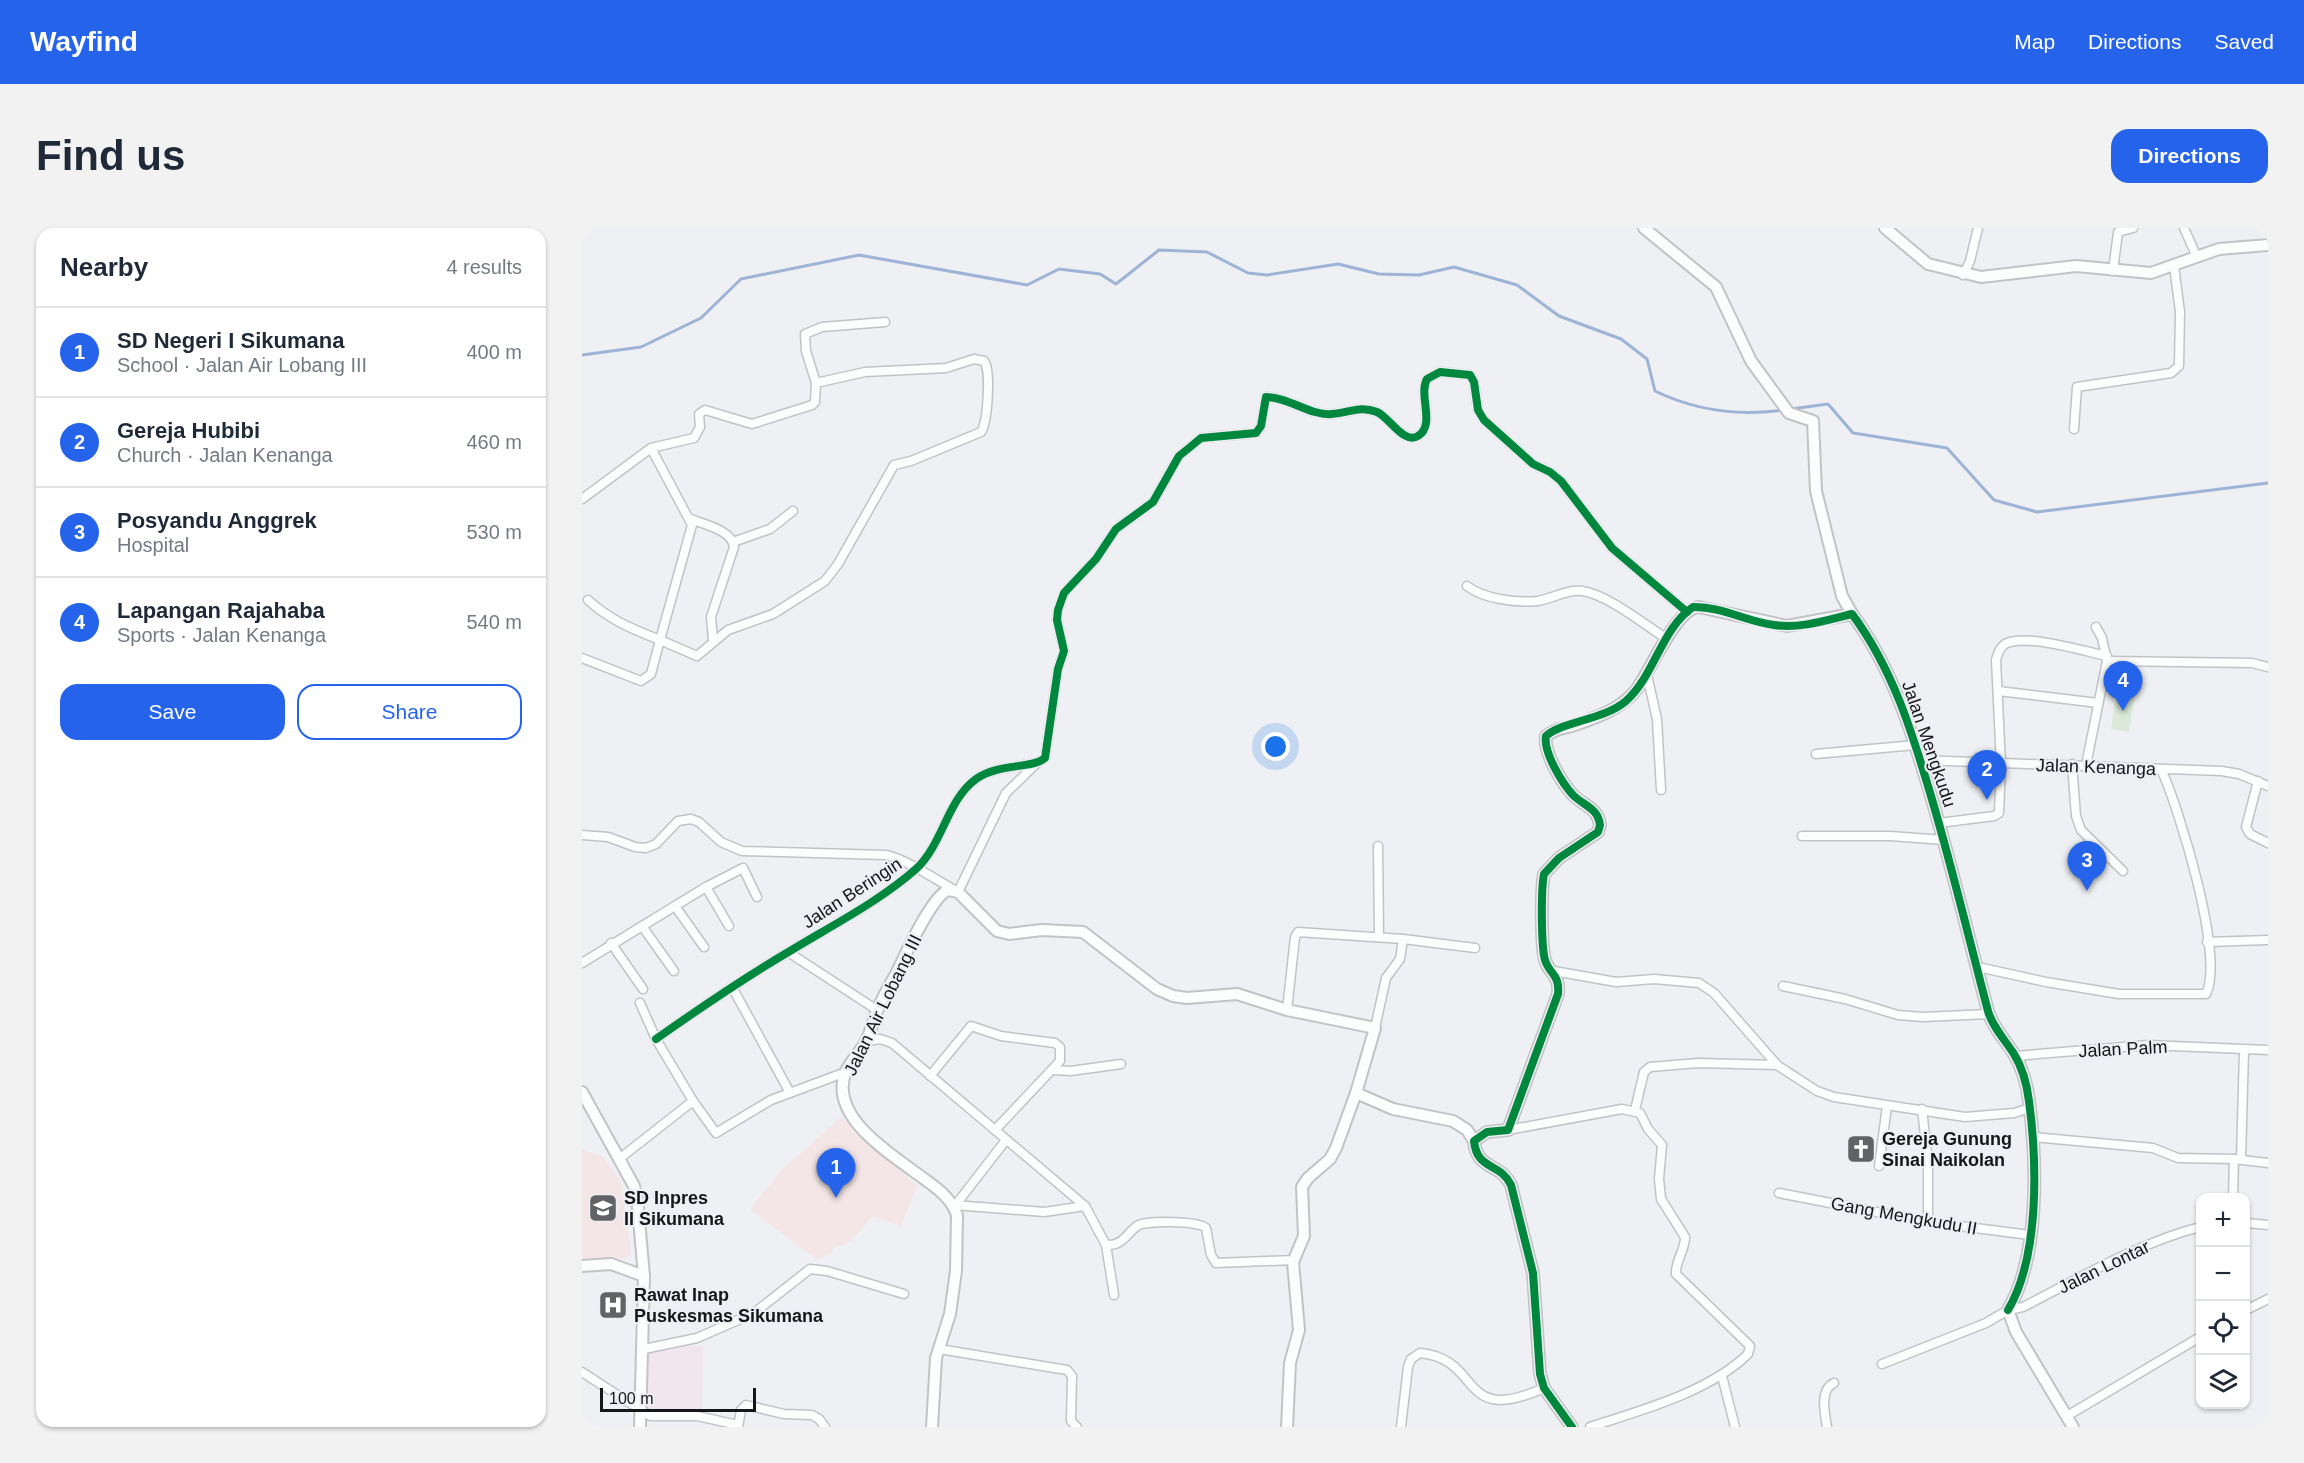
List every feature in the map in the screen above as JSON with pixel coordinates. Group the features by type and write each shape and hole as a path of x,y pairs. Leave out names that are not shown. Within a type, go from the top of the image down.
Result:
{"street":[{"name":"Jalan Mengkudu","path":"1644,228 1716,287 1751,361 1789,413 1809,418 1816,425 1816,491 1842,596 1852,614 1872,640 1894,685 1921,760 1940,823 1989,1014 2015,1056 2027,1089 2033,1137 2034,1217 2015,1297 2008,1310"},
{"path":"1885,228 1928,264 1963,274 1994,276 2076,266 2151,273 2174,266 2196,255 2219,249 2268,245"},
{"path":"1963,274 1970,261 1978,228"},
{"path":"2113,271 2118,232 2133,228"},
{"path":"2184,228 2196,255"},
{"path":"2074,429 2077,387 2171,373 2179,366 2180,312 2174,266"},
{"path":"582,499 651,448 694,438 700,427 699,414 705,410 752,424 812,405 815,402 816,383 806,351 805,334 822,327 885,322"},
{"path":"588,600 614,621 697,656 702,654 713,640 728,630 773,614 812,591 838,564 894,465 911,461 960,442 981,432 986,422 988,369 984,361 978,359 946,368 865,372 816,383"},
{"path":"958,892 1006,793 1046,754 1058,669 1064,651 1057,620 1058,610 1065,593 1096,559 1116,529 1153,502 1179,456 1202,438 1256,433 1261,426 1266,397 1281,397 1324,413 1333,414 1357,407 1373,411 1390,421 1402,434 1412,438 1418,436 1423,430 1426,419 1423,389 1427,379 1440,372 1470,375 1474,382 1478,411 1484,420 1533,464 1550,472 1561,481 1612,548 1657,583 1687,612"},
{"path":"582,658 641,681 651,674 690,537 691,519 651,448"},
{"path":"733,542 771,529 793,511"},
{"path":"691,519 727,534 734,547 711,617 713,640"},
{"path":"1467,586 1482,596 1493,599 1538,601 1570,591 1592,593 1666,639"},
{"path":"1508,1130 1558,994 1559,986 1554,971 1545,959 1544,874 1559,858 1598,832 1600,825 1596,812 1579,801 1563,782 1547,747 1546,736 1615,708 1634,692 1647,675 1666,639 1693,607 1706,607 1758,622 1787,626 1852,614"},
{"path":"2086,765 2107,658 2102,638 2096,627"},
{"path":"1940,823 1994,816 1999,813 2001,765 1998,653 2007,643 2023,640 2107,658 2252,663 2268,667"},
{"path":"1647,675 1657,720 1661,790"},
{"path":"1998,691 2098,703"},
{"path":"1816,754 1915,745"},
{"name":"Jalan Kenanga","path":"1921,760 2001,765 2072,764 2222,771 2268,786"},
{"name":"Jalan Beringin","path":"656,1039 788,951 855,912 915,869 934,846 964,791 971,783 1002,766 1039,762"},
{"path":"2072,764 2076,816 2081,830 2123,871"},
{"path":"1978,967 2046,982 2119,994 2206,994 2209,985 2207,942 2189,847 2172,793 2161,769"},
{"path":"2258,781 2246,827 2250,834 2268,843"},
{"path":"582,835 608,837 635,847 646,848 656,844 678,821 692,819 699,822 721,842 742,851 838,852 900,858 915,869 958,892 997,931 1009,934 1042,930 1083,932 1157,989 1173,996 1187,998 1237,994 1287,1010 1375,1028"},
{"path":"1802,836 1890,836 1944,840"},
{"path":"1378,846 1379,936"},
{"path":"582,963 706,886 743,868 757,897"},
{"path":"706,886 729,926"},
{"name":"Jalan Air Lobang III","path":"954,1206 938,1190 892,1155 856,1123 847,1108 844,1096 846,1072 867,1041 877,1010 938,898 948,890 958,892"},
{"path":"675,906 704,947"},
{"path":"642,926 674,971"},
{"path":"1287,1010 1298,932 1379,936 1475,948"},
{"path":"1287,1427 1290,1363 1299,1330 1293,1260 1304,1236 1302,1187 1308,1178 1330,1159 1356,1093 1375,1028 1386,978 1400,959 1403,939"},
{"path":"2207,942 2268,940"},
{"path":"611,944 643,989"},
{"path":"788,951 877,1010"},
{"path":"1554,971 1616,982 1654,979 1699,983 1714,993 1777,1065 1817,1091 1841,1098 1965,1117 2014,1113 2030,1108"},
{"path":"1783,986 1845,999 1898,1015 1923,1017 1989,1014"},
{"path":"732,987 789,1092"},
{"path":"640,1003 656,1039 693,1101 716,1132 789,1092 846,1072"},
{"path":"930,1076 968,1029 975,1026 1001,1036 1055,1043 1060,1047 1062,1054 1053,1070 995,1130"},
{"path":"867,1041 880,1039 892,1043 1085,1206 1106,1245 1114,1296"},
{"name":"Jalan Palm","path":"2015,1056 2148,1045 2244,1051 2268,1050"},
{"path":"2234,1193 2238,1159 2244,1051"},
{"path":"1635,1110 1644,1072 1650,1067 1698,1063 1777,1065"},
{"path":"1053,1070 1071,1071 1121,1064"},
{"path":"1356,1093 1393,1109 1452,1121 1467,1131 1474,1141 1475,1153 1480,1160 1504,1174 1514,1195 1533,1273 1538,1356 1544,1388 1572,1427"},
{"path":"583,1096 619,1159 637,1197 644,1276 644,1349 640,1427"},
{"path":"619,1159 693,1101"},
{"path":"1879,1166 1887,1106"},
{"path":"1474,1141 1487,1132 1622,1109 1635,1110 1662,1145 1659,1179 1661,1199 1685,1237 1676,1266 1676,1274 1750,1346 1748,1354 1722,1376 1644,1410 1590,1427"},
{"path":"1922,1109 1928,1162 1928,1222"},
{"path":"2033,1137 2153,1148 2178,1158 2238,1159 2268,1163"},
{"path":"954,1206 1006,1140"},
{"name":"Gang Mengkudu II","path":"1779,1193 1928,1222 2030,1235"},
{"path":"954,1206 1044,1212 1085,1206"},
{"path":"932,1427 939,1349 951,1314 956,1271 958,1223 954,1206"},
{"path":"1106,1245 1121,1241 1136,1226 1145,1223 1198,1223 1206,1228 1211,1255 1216,1263 1293,1260"},
{"path":"2250,1223 2268,1225"},
{"name":"Jalan Lontar","path":"1882,1364 1986,1323 2008,1310 2023,1308 2122,1257 2175,1234 2196,1228"},
{"path":"582,1266 611,1264 644,1276"},
{"path":"644,1349 697,1338 754,1313 810,1269 827,1271 904,1294"},
{"path":"2250,1308 2268,1299"},
{"path":"2008,1310 2016,1332 2073,1427"},
{"path":"2067,1416 2196,1339"},
{"path":"939,1349 1067,1370 1072,1381 1071,1421 1077,1427"},
{"path":"1401,1427 1408,1367 1411,1359 1420,1353 1450,1364 1457,1370 1469,1393 1479,1402 1494,1407 1515,1406 1544,1388"},
{"path":"582,1372 642,1413 659,1417 697,1416 738,1426 741,1410 746,1405 784,1414 812,1415 819,1419 825,1427"},
{"path":"1722,1376 1736,1427"},
{"path":"1827,1427 1824,1406 1826,1390 1834,1383"}],"shaded area":[{"path":"841,1117 917,1186 901,1226 873,1216 849,1243 835,1247 831,1253 817,1260 750,1209 782,1170"},
{"name":"SD Inpres II Sikumana","path":"582,1150 602,1156 620,1180 631,1253 627,1258 582,1263"},
{"path":"648,1345 703,1346 702,1411 647,1411"}],"green space":[{"path":"2117,690 2135,692 2129,732 2111,729"}],"waterway":[{"path":"582,355 641,347 701,318 741,279 859,255 1027,285 1059,269 1100,274 1116,284 1159,250 1207,252 1248,273 1267,275 1338,264 1379,274 1419,275 1454,267 1517,285 1559,316 1621,339 1647,359 1655,391 1671,398 1702,407 1735,412 1784,410"},
{"path":"1791,409 1828,404 1853,433 1947,448 1994,500 2037,512 2268,483"}],"cycle path":[{"path":"656,1039 773,961 855,913 902,881 925,859 958,798 976,779 994,771 1032,764 1045,758 1058,669 1064,651 1057,620 1064,593 1096,559 1116,529 1153,502 1179,456 1201,438 1256,433 1261,426 1266,397 1283,400 1324,414 1360,409 1371,410 1382,415 1402,434 1413,438 1418,436 1426,425 1424,393 1427,379 1440,372 1470,375 1474,382 1478,410 1484,420 1533,464 1550,472 1561,481 1612,548 1687,612"},
{"path":"1572,1427 1544,1388 1540,1374 1533,1273 1511,1185 1501,1173 1479,1157 1474,1141 1487,1132 1508,1130 1558,994 1556,978 1547,965 1544,953 1542,917 1544,874 1559,858 1598,832 1600,825 1593,811 1573,795 1559,775 1550,759 1546,736 1563,727 1607,712 1626,701 1644,678 1673,627 1693,607 1714,609 1764,623 1784,626 1813,623 1852,614 1890,679 1900,702 1931,796 1988,1011 1996,1028 2017,1059 2028,1095 2034,1151 2034,1208 2026,1263 2008,1310"}],"place":[{"name":"Lapangan Rajahaba","path":"2123,711"},
{"name":"Gereja Hubibi","path":"1987,800"},
{"name":"Posyandu Anggrek","path":"2087,891"},
{"name":"Gereja Gunung Sinai Naikolan","path":"1861,1149"},
{"name":"SD Negeri I Sikumana","path":"836,1198"},
{"name":"SD Inpres II Sikumana","path":"603,1208"},
{"name":"Rawat Inap Puskesmas Sikumana","path":"613,1305"}]}
